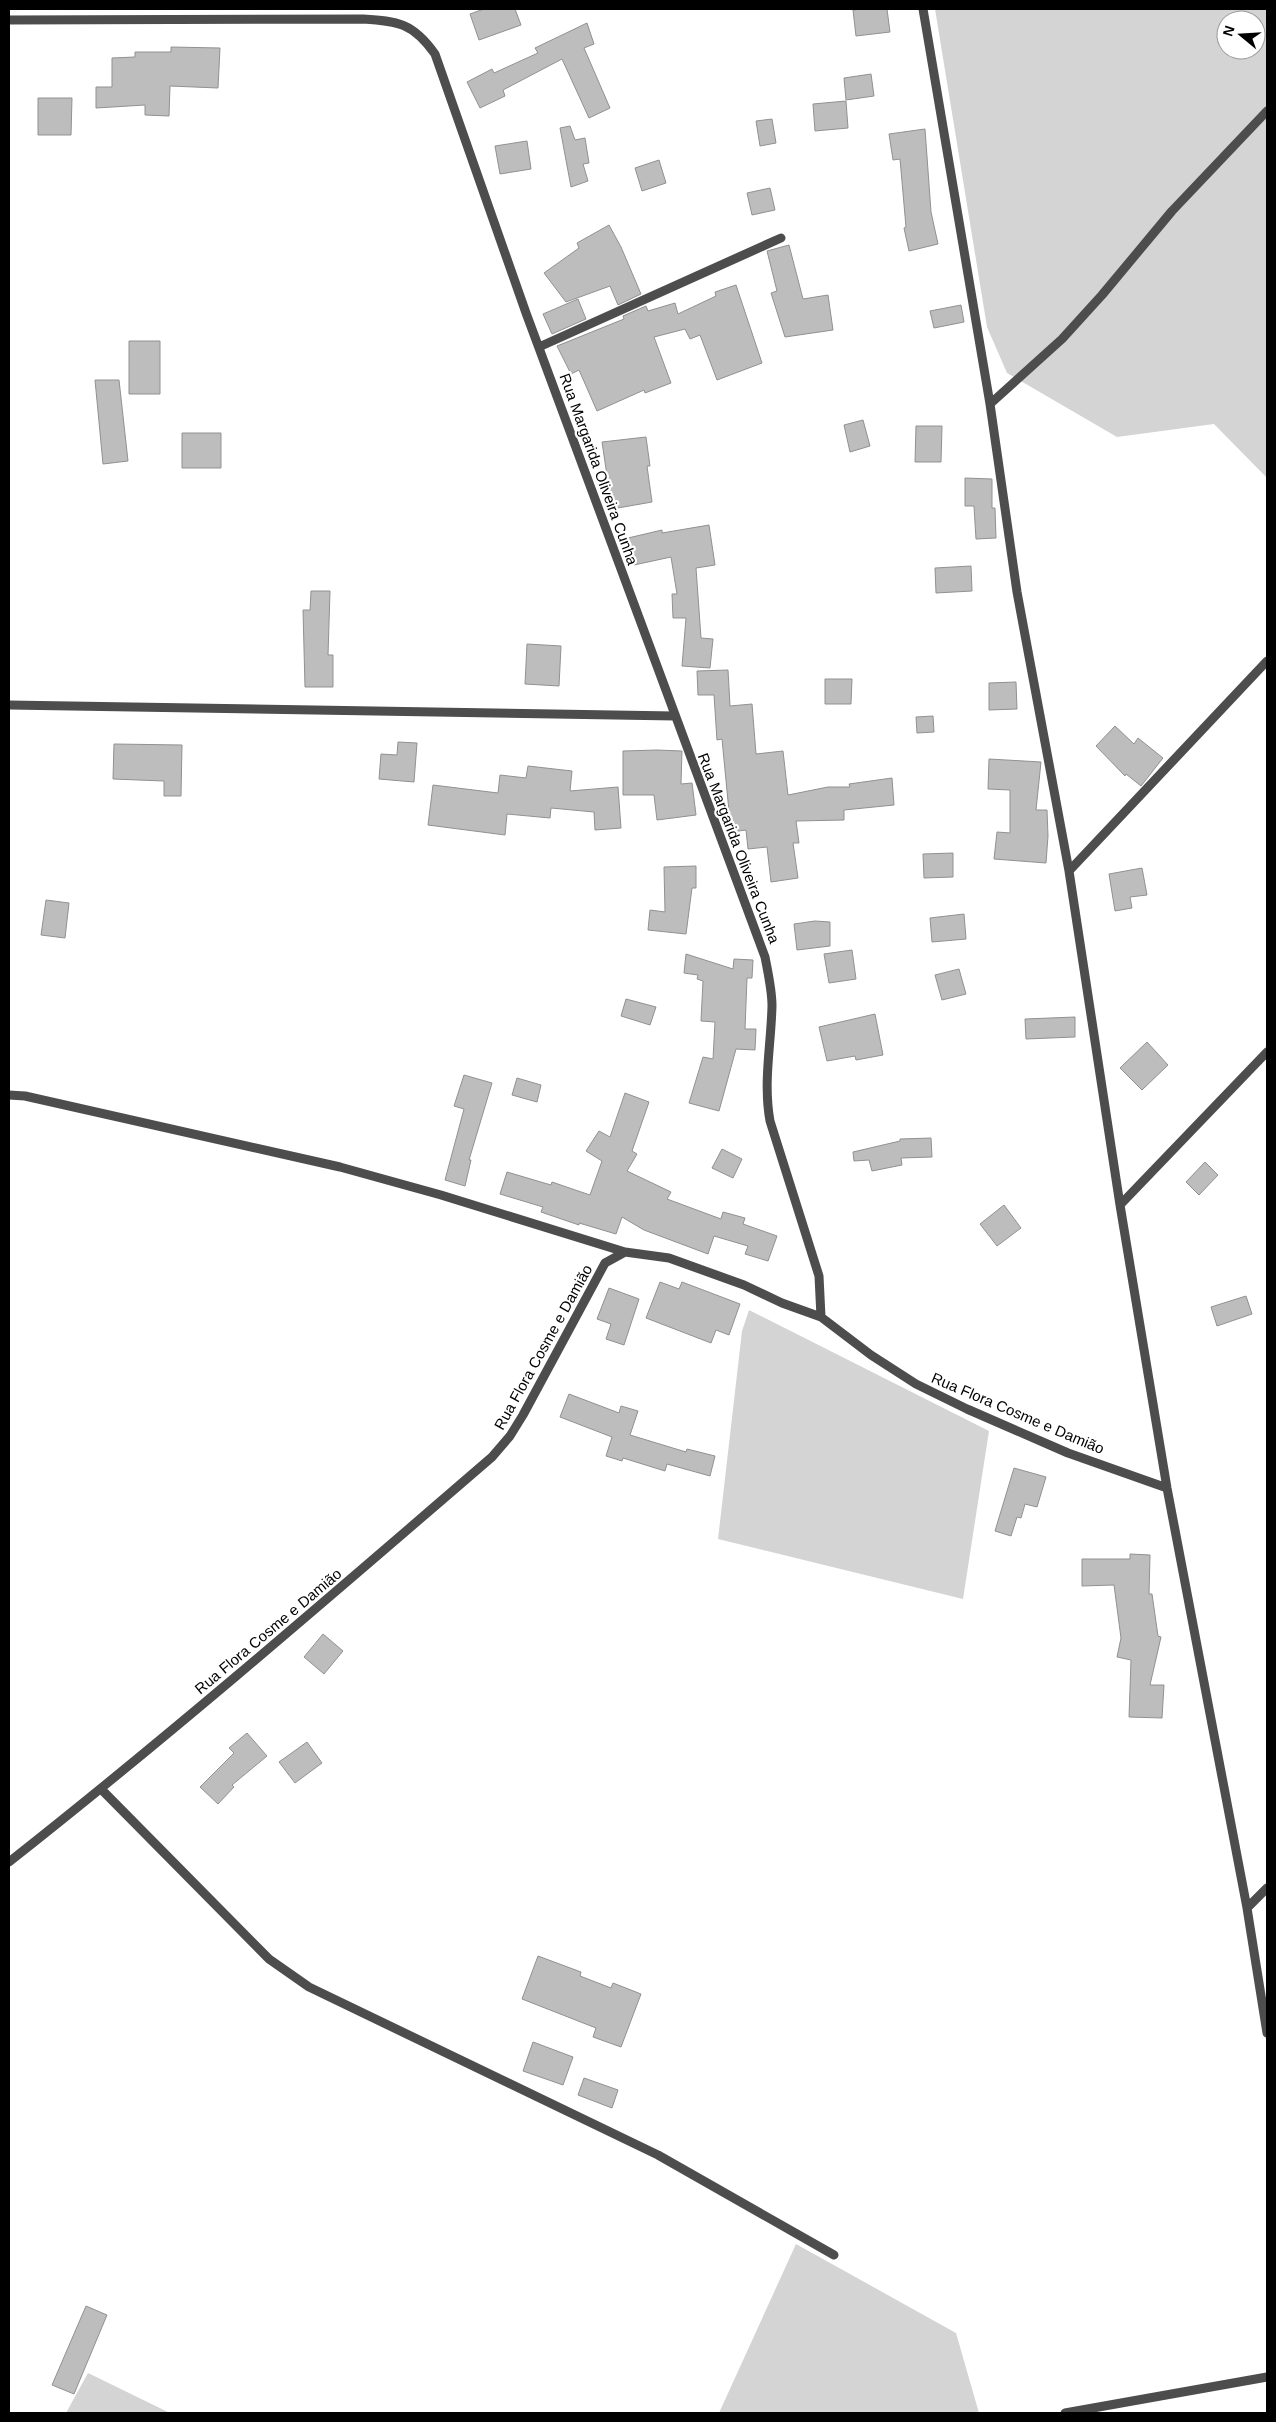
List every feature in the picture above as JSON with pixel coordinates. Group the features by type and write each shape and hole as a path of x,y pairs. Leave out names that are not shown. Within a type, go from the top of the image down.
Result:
{"street":[{"path":"923,9 990,404 1017,592 1069,871 1120,1205 1167,1488 1247,1908 1267,2033"},
{"name":"Rua Margarida Oliveira Cunha","path":"9,20 363,19 389,21 414,30 435,54 539,347 765,957 772,1006 765,1080 766,1101 770,1121 819,1276 821,1317"},
{"path":"990,404 1062,339 1102,295 1172,211 1267,111"},
{"path":"539,347 781,238"},
{"path":"1069,871 1267,661"},
{"path":"9,706 675,716"},
{"path":"1120,1205 1267,1052"},
{"path":"9,1095 25,1096 193,1132 340,1166 440,1194 625,1252"},
{"name":"Rua Flora Cosme e Damião","path":"9,1862 101,1789 297,1626 492,1457 510,1436 523,1415 606,1263 625,1252 669,1258 744,1285 782,1303 821,1317 871,1355 916,1384 966,1409 1068,1453 1167,1488"},
{"path":"101,1789 269,1959 309,1987 658,2155 834,2254"},
{"path":"1247,1908 1267,1888"},
{"path":"1065,2413 1267,2377"}],"shaded area":[{"path":"935,9 1267,9 1267,478 1214,424 1117,437 1007,373 987,327"},
{"path":"749,1310 989,1431 963,1599 718,1539 742,1331"},
{"path":"796,2244 956,2333 979,2413 719,2413"},
{"path":"88,2373 170,2413 66,2413"}],"building":[{"path":"484,9 515,9 521,25 479,40 470,14"},
{"path":"887,9 890,32 856,36 853,10"},
{"path":"587,23 594,44 584,48 610,108 589,118 562,59 503,90 505,96 480,108 467,82 492,69 494,73 538,53 535,48"},
{"path":"171,47 220,48 218,88 170,86 169,116 145,115 145,105 96,108 96,87 112,87 112,58 135,57 135,52 171,52"},
{"path":"871,74 874,96 846,100 844,78"},
{"path":"38,98 72,98 71,135 38,135"},
{"path":"846,101 848,128 815,131 813,104"},
{"path":"772,119 776,143 760,146 756,121"},
{"path":"570,126 575,140 585,138 589,163 583,164 588,181 571,187 560,128"},
{"path":"925,129 931,212 938,244 909,251 904,228 906,227 900,159 893,160 889,134"},
{"path":"527,141 531,169 500,174 495,146"},
{"path":"659,160 666,183 642,191 635,168"},
{"path":"770,188 775,210 752,215 747,193"},
{"path":"609,225 621,247 641,294 618,305 610,286 566,302 544,273 579,248 577,243"},
{"path":"789,245 803,299 828,295 833,330 785,337 771,293 777,291 767,251"},
{"path":"736,285 762,363 717,380 700,335 690,339 685,329 654,337 671,383 645,393 644,390 597,411 579,370 571,374 557,346 624,319 623,316 646,306 648,311 675,303 678,314 716,296 715,292"},
{"path":"578,299 586,319 552,334 543,314"},
{"path":"961,305 964,322 934,328 930,311"},
{"path":"129,341 160,341 160,394 129,394"},
{"path":"95,380 119,380 128,461 103,464"},
{"path":"863,420 870,446 850,452 844,425"},
{"path":"916,426 942,426 941,462 915,462"},
{"path":"182,433 221,433 221,468 182,468"},
{"path":"646,437 650,466 647,466 652,502 612,509 602,442"},
{"path":"965,478 992,479 992,508 995,508 996,538 976,539 974,506 965,506"},
{"path":"709,525 715,565 696,568 701,638 713,639 710,668 682,666 686,618 673,618 672,594 677,594 671,557 634,565 628,538 662,530 662,533"},
{"path":"971,566 972,591 936,593 935,568"},
{"path":"311,591 330,591 328,655 333,655 333,687 305,687 303,610 310,610"},
{"path":"527,644 561,646 559,686 525,684"},
{"path":"728,670 730,706 752,704 756,754 783,751 788,795 828,787 850,787 849,784 892,778 894,805 844,810 844,820 796,821 799,843 793,843 798,878 771,882 767,847 748,849 746,830 731,832 722,739 717,740 714,695 698,695 697,671"},
{"path":"825,679 852,679 851,704 825,704"},
{"path":"1016,682 1017,709 989,710 989,683"},
{"path":"933,716 934,732 917,733 916,717"},
{"path":"1115,726 1134,744 1138,738 1163,758 1141,786 1126,774 1125,776 1096,746"},
{"path":"398,742 417,743 414,782 379,779 381,754 397,755"},
{"path":"114,744 182,745 181,796 164,796 164,781 113,779"},
{"path":"623,751 682,751 681,784 692,783 696,815 657,820 654,795 623,795"},
{"path":"989,759 1041,762 1036,810 1047,810 1046,863 994,859 997,832 1010,833 1010,790 988,789"},
{"path":"528,766 572,771 570,791 618,787 621,828 595,830 594,812 551,808 550,818 507,814 505,835 428,825 433,785 498,793 500,775 526,778"},
{"path":"953,853 953,877 924,878 923,854"},
{"path":"696,866 696,888 692,888 686,934 648,930 650,910 665,912 664,867"},
{"path":"1142,868 1147,895 1130,897 1132,908 1115,911 1109,874"},
{"path":"46,900 69,903 65,938 41,935"},
{"path":"964,914 966,939 932,942 930,918"},
{"path":"815,921 830,922 830,946 797,950 794,924"},
{"path":"852,950 856,979 829,983 824,954"},
{"path":"686,954 733,969 734,959 753,960 752,978 747,978 745,1029 756,1029 755,1050 736,1049 719,1111 689,1103 703,1057 713,1059 715,1022 701,1021 703,981 697,979 698,975 684,973"},
{"path":"959,969 966,994 942,1000 935,975"},
{"path":"626,999 656,1007 650,1025 621,1016"},
{"path":"875,1014 883,1055 856,1060 855,1056 827,1061 819,1027"},
{"path":"1075,1017 1075,1037 1026,1039 1025,1019"},
{"path":"1147,1042 1168,1065 1142,1090 1120,1068"},
{"path":"464,1075 492,1083 469,1160 471,1160 465,1186 445,1180 464,1109 454,1106"},
{"path":"517,1078 541,1085 537,1102 512,1095"},
{"path":"625,1093 649,1102 632,1151 637,1154 627,1171 671,1192 667,1199 721,1219 723,1212 745,1218 743,1224 777,1236 768,1261 745,1254 748,1246 714,1236 708,1254 644,1230 622,1217 616,1234 579,1223 579,1225 541,1212 543,1207 500,1194 507,1172 551,1185 552,1182 590,1195 602,1161 586,1151 599,1131 610,1137"},
{"path":"931,1138 932,1157 901,1158 902,1165 872,1171 869,1160 854,1161 853,1152 900,1141 900,1139"},
{"path":"722,1149 742,1159 733,1178 712,1168"},
{"path":"1205,1162 1218,1175 1199,1195 1186,1182"},
{"path":"1004,1205 1021,1228 997,1246 980,1224"},
{"path":"660,1282 679,1289 682,1282 740,1304 729,1335 716,1330 711,1343 646,1318"},
{"path":"609,1288 639,1299 624,1345 606,1339 611,1324 597,1319"},
{"path":"1246,1296 1252,1314 1217,1326 1211,1307"},
{"path":"569,1394 619,1413 621,1406 638,1411 630,1435 686,1452 687,1449 715,1456 710,1476 667,1464 665,1471 623,1458 622,1461 606,1456 612,1437 560,1417"},
{"path":"1014,1468 1046,1477 1037,1507 1025,1504 1021,1518 1017,1517 1011,1536 995,1531"},
{"path":"1130,1554 1150,1555 1149,1594 1152,1594 1158,1636 1161,1637 1150,1685 1164,1685 1162,1718 1129,1717 1131,1660 1117,1657 1121,1638 1114,1585 1082,1586 1082,1559 1130,1559"},
{"path":"323,1634 343,1651 324,1674 304,1657"},
{"path":"247,1733 267,1756 232,1785 234,1787 218,1804 200,1787 234,1753 229,1748"},
{"path":"307,1742 322,1763 295,1783 279,1762"},
{"path":"538,1956 581,1972 580,1976 611,1988 613,1983 641,1994 621,2047 593,2037 596,2028 522,1999"},
{"path":"533,2042 573,2057 563,2085 523,2071"},
{"path":"584,2078 618,2090 612,2108 578,2095"},
{"path":"86,2306 107,2315 74,2394 52,2385"}]}
